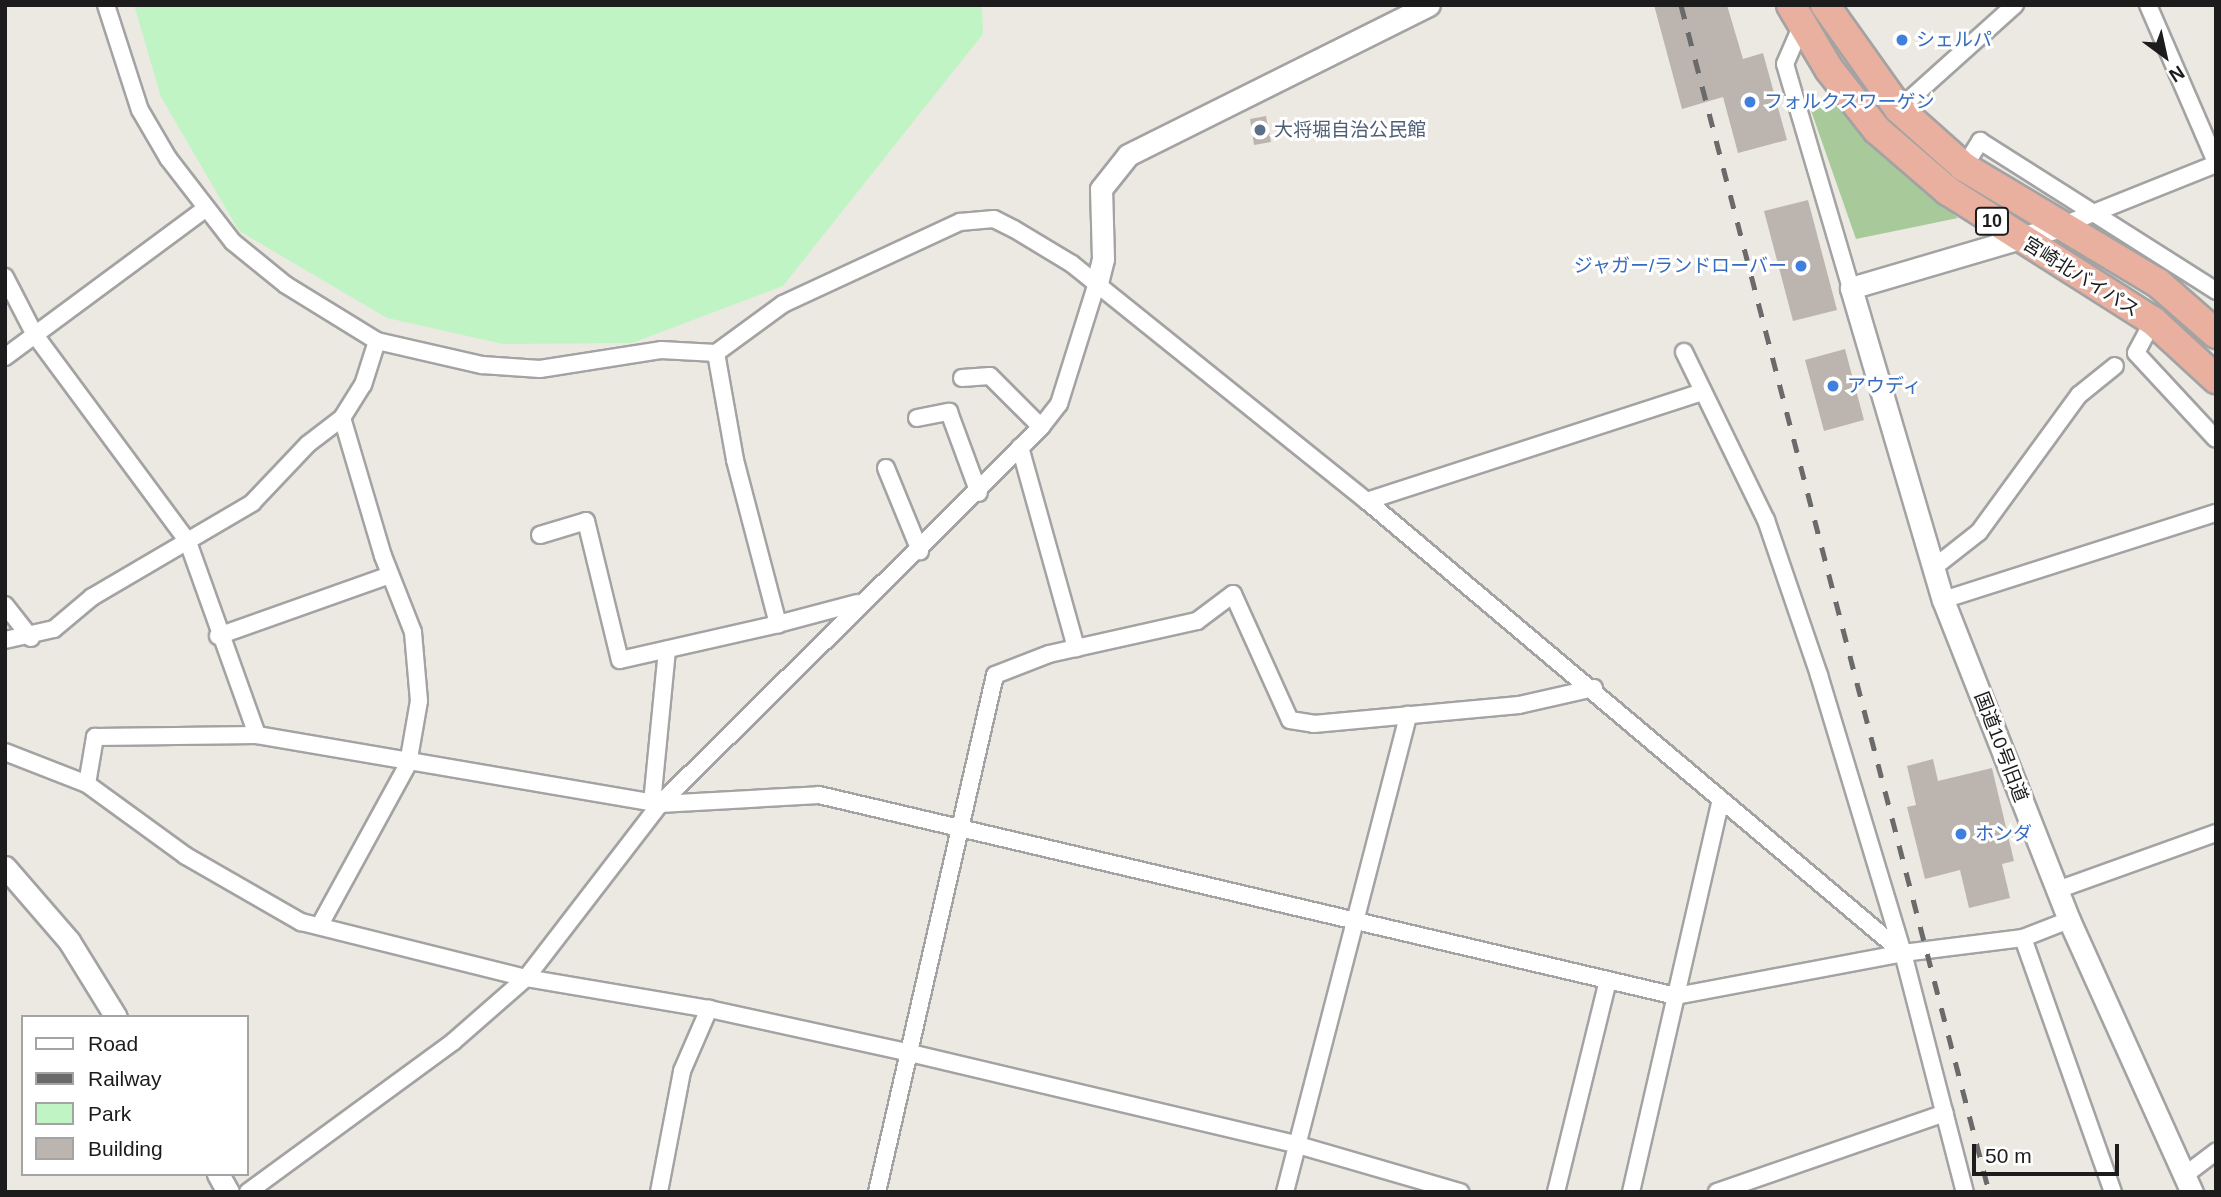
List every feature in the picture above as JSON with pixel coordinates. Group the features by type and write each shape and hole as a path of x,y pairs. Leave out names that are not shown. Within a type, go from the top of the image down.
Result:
{"highway":[{"name":"宮崎北バイパス","path":"1825,5 1899,109 1964,167 2058,227 2158,284 2216,334"},
{"name":"宮崎北バイパス","path":"1796,16 1877,130 1948,191 2152,321 2216,379"}],"street":[{"path":"106,5 140,110 206,208 233,242 286,285 377,341 482,365 540,369 661,350 716,353 783,304 977,217 994,219 1045,246 1097,283 1367,501 1594,688 1721,800 1903,953"},
{"path":"248,1192 454,1041 526,978 656,804 860,602 920,551 1041,427 1059,404 1097,283 1103,259 1101,189 1128,155 1429,5"},
{"path":"1899,109 2015,5"},
{"path":"1796,16 1785,64 1851,288 2023,241 2216,163 2147,5"},
{"path":"1964,167 1980,141 2097,211 2216,291"},
{"path":"5,357 206,208"},
{"path":"5,277 35,335 188,542 218,636 257,735"},
{"name":"国道10号旧道","path":"1851,288 1943,600 2069,920 2188,1183"},
{"path":"2152,321 2136,353 2216,439"},
{"path":"5,640 31,638 54,629 92,597 252,503 342,418 363,385 377,341"},
{"path":"1684,352 1766,520 1903,953 1965,1192"},
{"path":"716,353 735,460 778,624"},
{"path":"1932,569 1979,532 2079,396 2115,366"},
{"path":"962,378 990,376 1041,427"},
{"path":"1367,501 1703,392"},
{"path":"917,418 949,412 979,493"},
{"path":"321,923 408,764 419,701 413,632 390,575 342,418"},
{"path":"1020,447 1076,648"},
{"path":"886,468 920,551"},
{"path":"1943,600 2216,513"},
{"path":"540,535 586,521 620,660 778,624 860,602"},
{"path":"218,636 390,575"},
{"path":"877,1192 963,831 995,675 1076,648 1197,621 1233,594 1290,720 1314,724 1519,705 1594,688"},
{"path":"5,605 31,638"},
{"path":"656,804 667,650"},
{"path":"1285,1192 1352,923 1408,715"},
{"path":"87,784 95,737 257,735 408,764 656,804 819,795 1352,923 1676,996 1903,953 2023,938 2069,920"},
{"path":"5,752 87,784 186,856 301,922 321,923 526,978 709,1009 910,1053 1298,1145 1460,1192"},
{"path":"1630,1192 1721,800"},
{"path":"2057,890 2216,833"},
{"path":"9,880 69,941 115,1015"},
{"path":"2023,938 2113,1192"},
{"path":"1556,1192 1608,980"},
{"path":"659,1192 682,1071 709,1009"},
{"path":"1717,1192 1945,1113"},
{"path":"2188,1183 2216,1152"},
{"path":"219,1176 228,1192"}],"green space":[{"path":"134,5 982,5 983,34 783,286 632,343 503,344 387,318 239,231 161,97"},
{"path":"1808,102 1835,103 1868,144 1958,218 1856,239"}],"building":[{"path":"1654,5 1727,5 1743,59 1763,53 1787,140 1738,153 1723,97 1682,109"},
{"name":"大将堀自治公民館","path":"1266,116 1271,142 1254,145 1250,119"},
{"path":"1808,200 1837,310 1793,321 1764,211"},
{"path":"1845,349 1864,420 1824,431 1805,360"},
{"name":"ホンダ","path":"1933,759 1938,781 1992,768 2014,861 2002,864 2010,898 1969,908 1960,870 1925,879 1907,807 1916,805 1907,766"}],"railway":[{"path":"1681,5 1989,1192"}],"place":[{"name":"シェルパ","path":"1902,40"},
{"name":"フォルクスワーゲン","path":"1750,102"},
{"name":"大将堀自治公民館","path":"1260,130"},
{"name":"ジャガー/ランドローバー","path":"1801,266"},
{"name":"アウディ","path":"1833,386"},
{"name":"ホンダ","path":"1961,834"}]}
